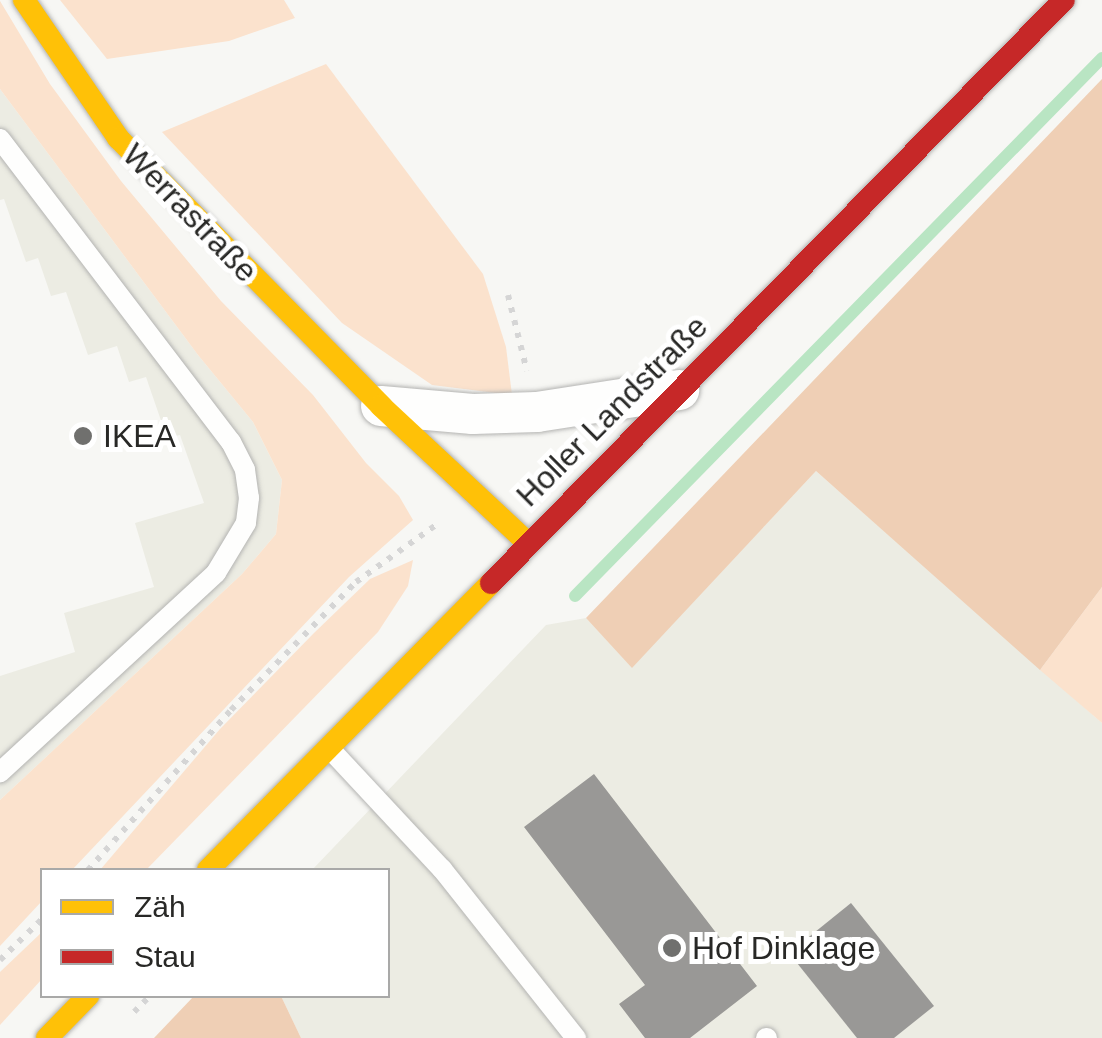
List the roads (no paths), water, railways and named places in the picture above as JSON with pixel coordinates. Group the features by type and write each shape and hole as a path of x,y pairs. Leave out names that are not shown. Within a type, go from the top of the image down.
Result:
{"main road":[{"name":"Werrastraße","path":"24,0 118,138 381,406 528,543"},
{"name":"Holler Landstraße","path":"210,868 1064,0"},
{"path":"46,1038 86,998"}],"street":[{"path":"381,406 472,414 537,412 679,390"}],"lane":[{"path":"0,139 231,442 244,470 249,498 246,523 216,574 0,772"},
{"path":"328,747 442,869 576,1038"}],"waterway":[{"path":"575,596 1102,58"}],"place":[{"name":"IKEA","path":"83,436"},
{"name":"Hof Dinklage","path":"672,948"}]}
